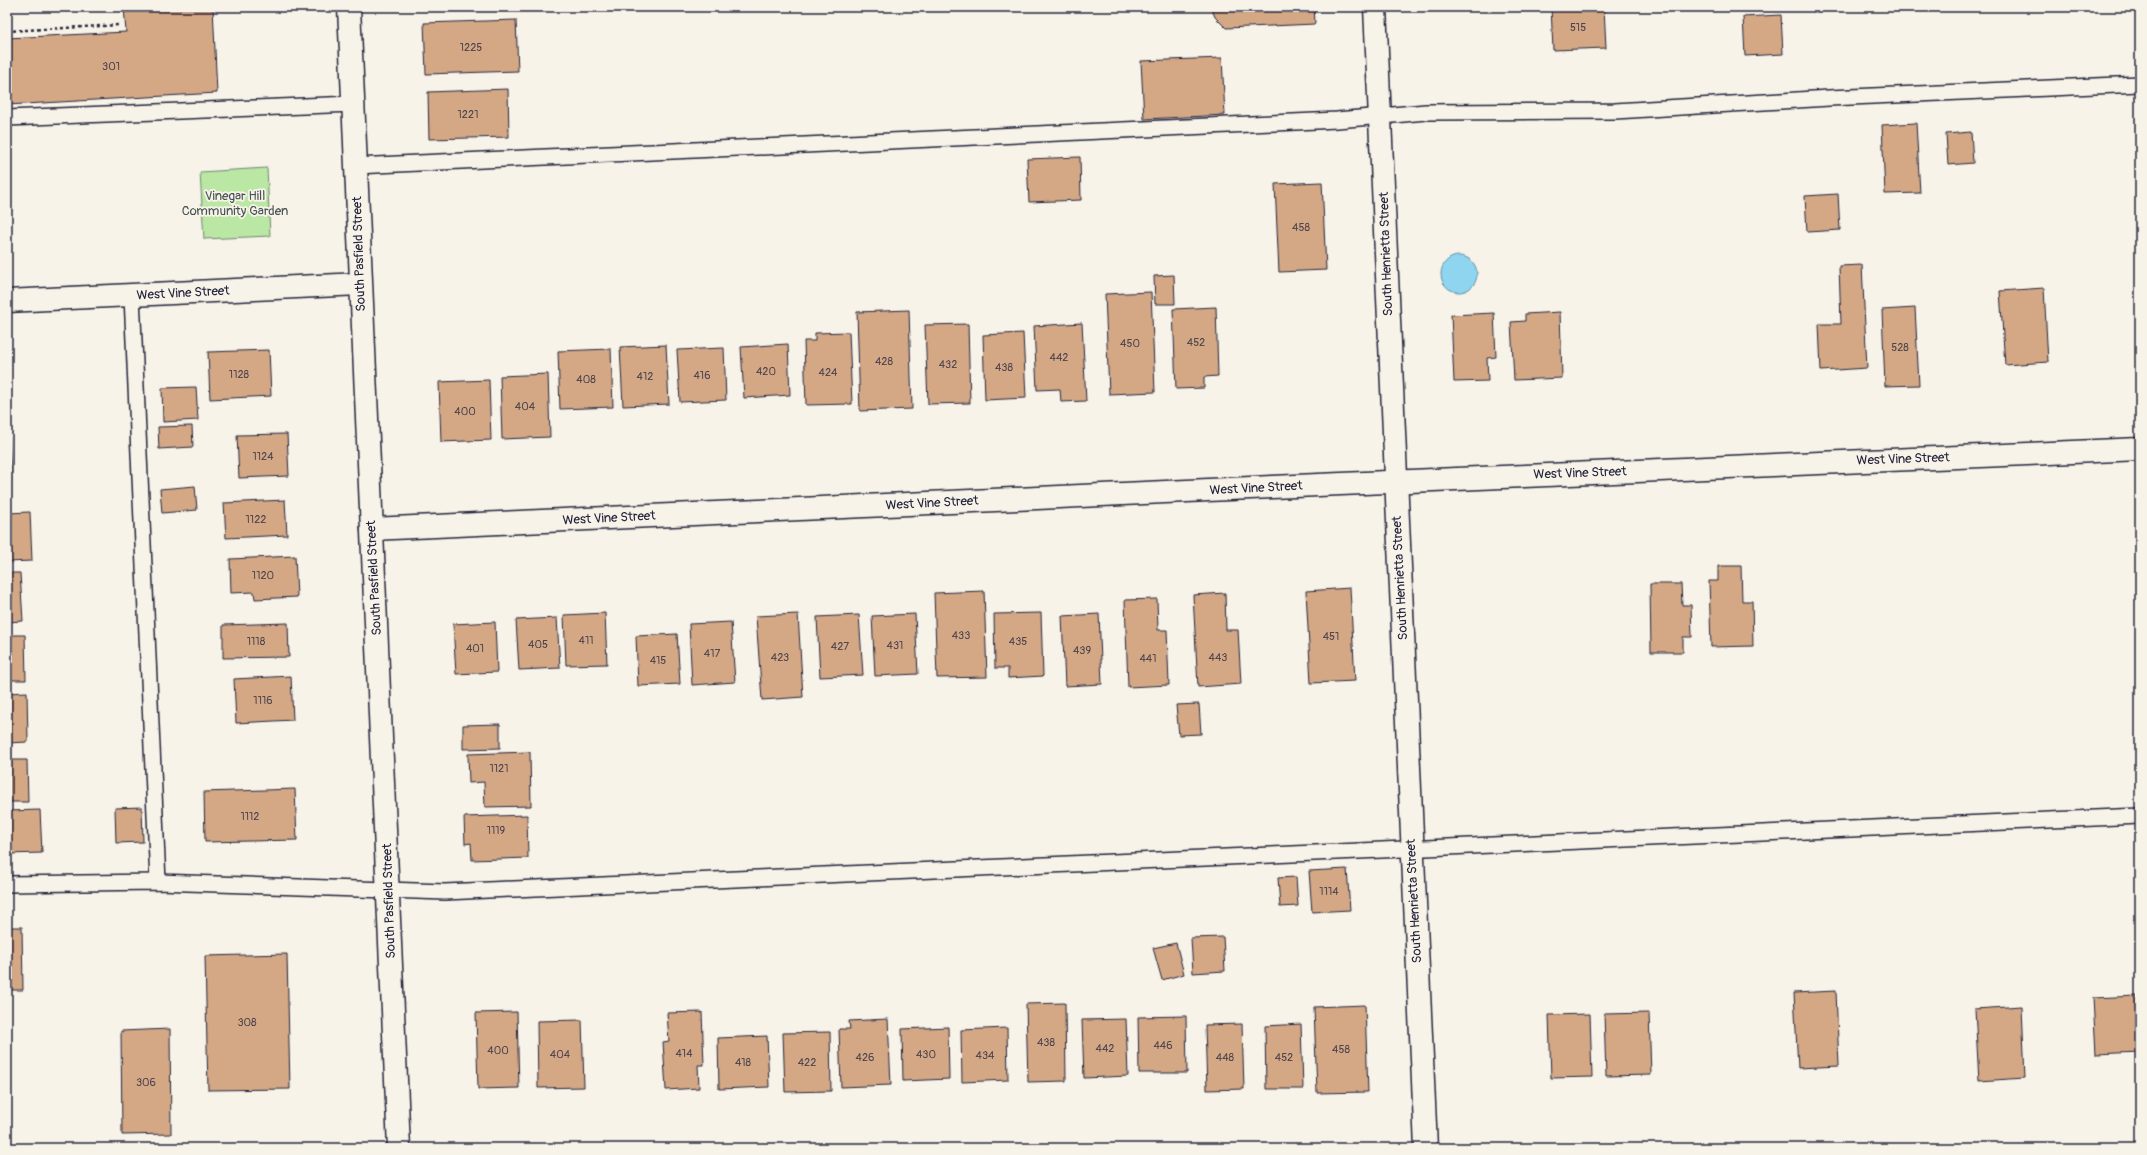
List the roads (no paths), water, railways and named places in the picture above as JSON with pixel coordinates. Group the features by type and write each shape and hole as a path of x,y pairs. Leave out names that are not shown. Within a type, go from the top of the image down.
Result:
{"street":[{"name":"South Pasfield Street","path":"349,7 399,1148"},
{"name":"South Henrietta Street","path":"1375,7 1426,1148"},
{"name":"West Vine Street","path":"7,301 360,284"},
{"name":"West Vine Street","path":"372,529 1396,481 2140,449"}],"lane":[{"path":"355,166 1337,120 1426,112 1615,111 1844,97 2140,84"},
{"path":"7,118 353,104"},
{"path":"132,296 158,882"},
{"path":"7,884 158,882 445,892 1412,847 2140,816"}],"water":[{"path":"1463,256 1472,261 1476,267 1476,281 1472,287 1463,292 1455,292 1446,287 1442,281 1441,270 1446,261 1452,257"}],"park label":[{"name":"Vinegar Hill Community Garden","path":"235,204"}]}
